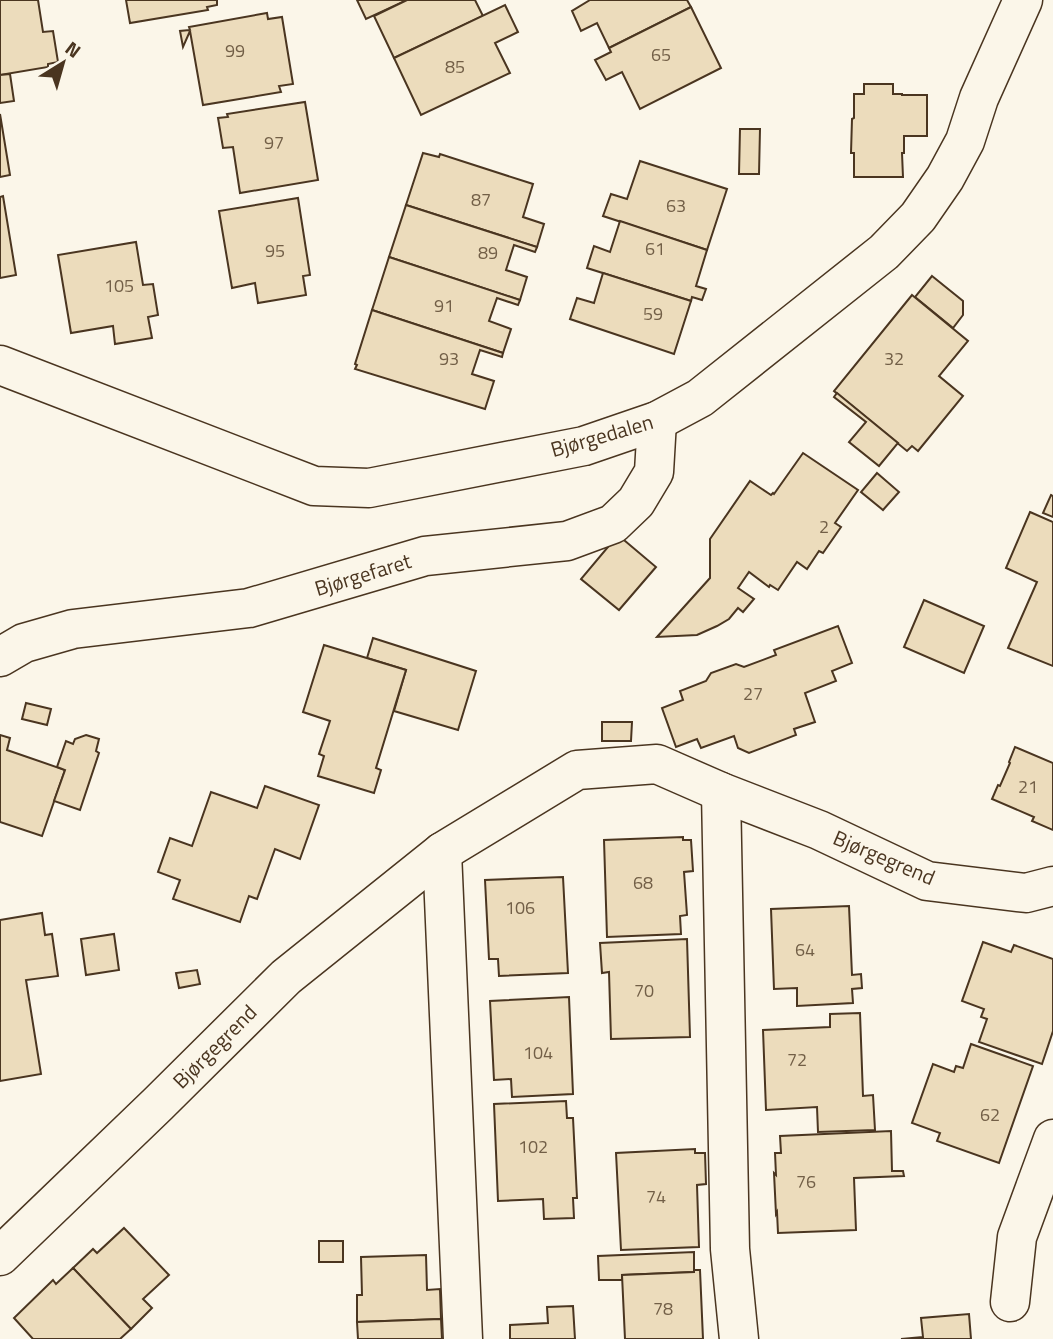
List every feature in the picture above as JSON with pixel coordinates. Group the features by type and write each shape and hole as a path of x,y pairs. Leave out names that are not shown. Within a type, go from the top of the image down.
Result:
{"street":[{"name":"Bjørgedalen","path":"0,365 314,486 369,488 584,446 657,421 700,398 744,364 884,252 918,217 945,178 965,141 979,98 1023,0"},
{"name":"Bjørgefaret","path":"0,657 24,643 73,629 249,608 425,556 567,541 613,524 636,502 654,472 657,421"},
{"name":"Bjørgegrend","path":"0,1256 286,977 442,852 577,770 657,764 819,830 927,881 1027,893 1053,886"},
{"path":"721,792 730,1249 739,1339"},
{"path":"442,852 463,1339"},
{"path":"1010,1302 1017,1237 1053,1139"}],"building":[{"path":"0,0 38,0 43,32 53,31 58,62 48,64 48,67 0,75"},
{"path":"126,0 217,0 217,5 207,7 208,10 130,23"},
{"path":"357,0 407,0 366,19"},
{"path":"407,0 475,0 483,16 394,58 374,16"},
{"path":"590,0 687,0 691,7 609,48 597,23 581,31 572,11"},
{"path":"505,5 518,32 495,43 510,73 421,115 394,58"},
{"path":"691,7 721,68 640,109 622,72 606,80 595,60 611,52 609,48"},
{"path":"267,13 268,19 282,17 293,84 279,86 281,92 203,105 190,31 183,47 180,31"},
{"path":"10,74 14,101 0,103 0,75"},
{"path":"864,84 893,84 893,94 927,95 927,136 904,136 903,177 854,177 854,153 851,153 854,94 864,94"},
{"path":"305,102 318,180 240,193 233,147 223,148 218,118 228,117 227,114"},
{"path":"0,114 10,175 0,177"},
{"path":"740,129 760,129 759,174 739,174"},
{"path":"423,153 439,157 440,154 533,184 523,217 544,224 537,247 406,205"},
{"path":"640,161 727,189 707,250 603,216 611,194 627,199"},
{"path":"3,196 16,275 0,278 0,197"},
{"path":"298,198 310,275 303,276 306,295 258,303 255,283 232,288 219,211"},
{"path":"406,205 537,247 535,252 514,245 506,270 527,277 520,300 389,257"},
{"path":"620,221 707,250 696,286 706,289 702,300 692,297 691,301 587,268 594,246 610,252"},
{"path":"136,242 143,285 153,284 158,315 148,317 152,338 115,344 113,326 71,333 58,255"},
{"path":"389,257 520,300 518,305 497,298 489,321 511,329 503,353 372,310"},
{"path":"603,273 691,301 674,354 570,319 577,298 594,303"},
{"path":"932,276 963,301 963,315 953,328 915,297"},
{"path":"912,295 968,341 939,376 963,396 918,451 912,446 907,451 834,391"},
{"path":"372,310 503,353 502,357 480,350 472,374 494,381 485,409 355,369"},
{"path":"837,393 898,443 879,466 849,442 866,422 834,397"},
{"path":"803,453 858,490 835,523 841,527 823,553 819,551 807,569 797,562 778,590 770,585 769,587 749,572 738,588 754,599 743,612 738,608 729,619 717,626 697,635 657,637 710,578 710,539 750,481 771,495 774,494"},
{"path":"877,473 899,492 883,510 861,492"},
{"path":"1051,495 1053,496 1053,517 1043,513"},
{"path":"1030,512 1053,522 1053,666 1008,648 1037,582 1006,568"},
{"path":"618,535 656,567 619,610 581,579"},
{"path":"924,600 984,626 964,673 904,647"},
{"path":"838,626 852,663 832,671 836,681 805,693 815,722 794,729 796,735 749,753 738,748 734,736 701,748 697,739 676,747 662,708 683,700 680,691 706,681 711,673 736,664 744,667 776,655 774,650"},
{"path":"373,638 476,671 458,730 394,711 406,670 367,658"},
{"path":"324,645 406,670 376,768 381,770 374,793 318,776 324,756 319,754 330,721 303,712"},
{"path":"26,703 51,709 47,725 22,719"},
{"path":"602,722 632,722 631,741 602,741"},
{"path":"0,735 10,738 7,750 65,770 42,836 0,822"},
{"path":"86,735 99,739 96,751 99,753 80,810 54,801 65,770 57,767 66,741 73,744 75,739"},
{"path":"1015,747 1053,763 1053,830 1032,821 1034,817 992,799"},
{"path":"265,786 319,805 300,859 275,849 257,899 249,896 240,922 173,899 180,880 158,872 170,838 192,846 211,792 257,808"},
{"path":"683,837 683,840 691,840 693,871 684,872 687,915 680,916 681,934 607,937 604,840"},
{"path":"563,877 568,973 499,976 498,959 489,959 485,880"},
{"path":"849,906 852,975 861,974 862,988 852,989 853,1003 797,1006 797,988 774,989 771,909"},
{"path":"42,913 45,935 52,934 58,976 26,980 41,1074 0,1081 0,920"},
{"path":"114,934 119,970 86,975 81,939"},
{"path":"687,939 690,1037 611,1039 609,972 602,973 600,943"},
{"path":"983,942 1011,952 1014,945 1053,959 1053,1031 1042,1064 979,1042 987,1019 981,1017 984,1009 962,1001"},
{"path":"197,970 200,984 179,988 176,973"},
{"path":"569,997 573,1094 512,1097 511,1079 494,1080 490,1001"},
{"path":"860,1013 863,1096 873,1095 875,1130 818,1132 817,1107 766,1110 763,1030 830,1027 830,1014"},
{"path":"971,1044 1033,1066 999,1163 937,1141 940,1133 912,1123 933,1064 954,1072 956,1066 963,1068"},
{"path":"566,1101 567,1118 573,1118 577,1198 573,1198 574,1218 544,1219 543,1199 498,1201 494,1104"},
{"path":"891,1131 892,1171 903,1171 904,1176 854,1178 856,1230 778,1233 774,1173 776,1175 775,1153 781,1153 780,1136"},
{"path":"695,1149 695,1153 705,1153 706,1184 697,1185 699,1247 621,1250 616,1153"},
{"path":"124,1228 169,1275 143,1299 152,1308 131,1329 73,1268 93,1249 97,1253"},
{"path":"319,1241 343,1241 343,1262 319,1262"},
{"path":"694,1252 694,1272 622,1275 622,1280 599,1280 598,1256"},
{"path":"426,1255 427,1290 440,1289 441,1319 357,1322 357,1295 362,1295 361,1257"},
{"path":"73,1268 131,1329 120,1339 33,1339 14,1318 53,1280 56,1284"},
{"path":"700,1270 703,1339 625,1339 622,1275"},
{"path":"573,1306 575,1339 510,1339 510,1325 548,1323 547,1307"},
{"path":"969,1314 971,1339 901,1339 923,1337 921,1318"},
{"path":"441,1319 442,1339 358,1339 357,1322"}]}
